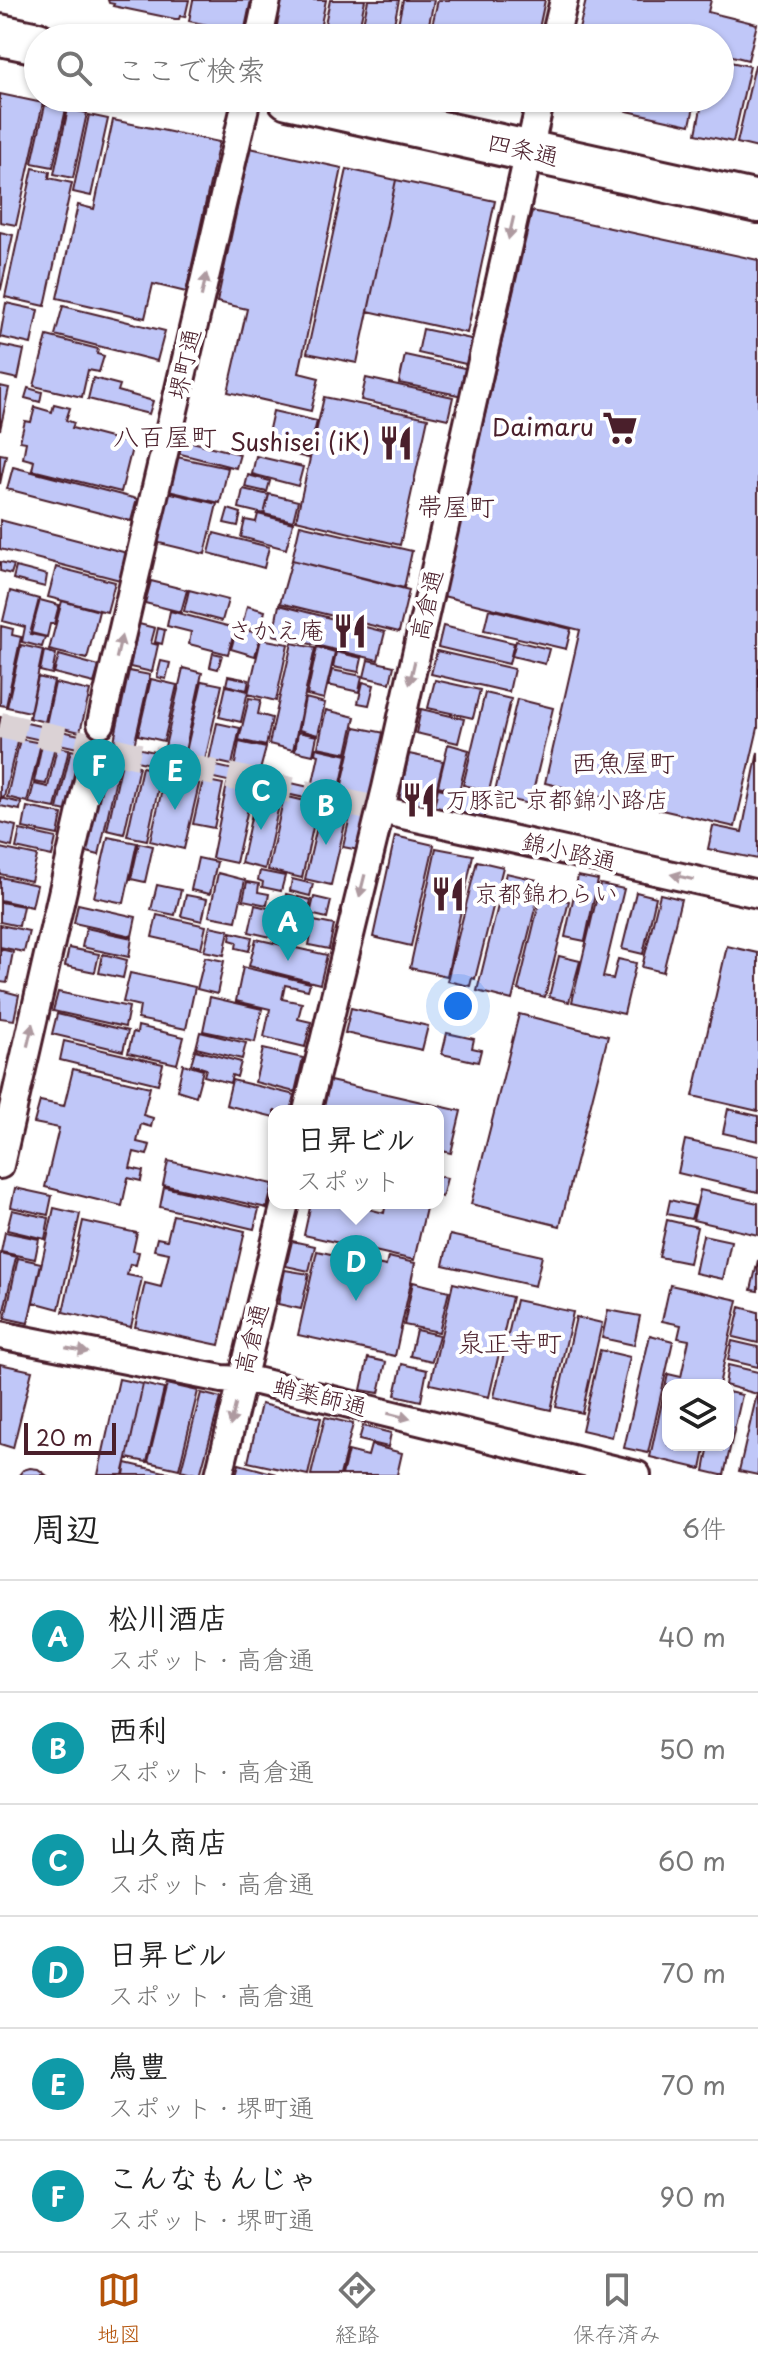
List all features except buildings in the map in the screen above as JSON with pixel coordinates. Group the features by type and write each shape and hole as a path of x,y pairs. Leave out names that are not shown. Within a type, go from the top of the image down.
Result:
{"main road":[{"path":"0,35 24,40"},
{"name":"四条通","path":"350,112 758,202"}],"street":[{"path":"262,24 267,0"},
{"path":"558,24 564,0"},
{"name":"堺町通","path":"101,723 244,112"},
{"name":"高倉通","path":"308,1105 381,810 538,112"},
{"path":"0,1165 89,776"},
{"name":"錦小路通","path":"381,810 758,894"},
{"name":"高倉通","path":"219,1475 284,1209"},
{"name":"蛸薬師通","path":"0,1335 222,1379 256,1381 637,1475"}],"tunnel":[{"path":"0,725 381,810"}],"place":[{"name":"Daimaru","path":"620,428"},
{"name":"Sushisei (iK)","path":"396,443"},
{"name":"さかえ庵","path":"350,631"},
{"name":"万豚記 京都錦小路店","path":"419,800"},
{"name":"こんなもんじゃ","path":"99,805"},
{"name":"鳥豊","path":"175,810"},
{"name":"山久商店","path":"261,830"},
{"name":"西利","path":"326,845"},
{"name":"京都錦わらい","path":"448,894"},
{"name":"松川酒店","path":"288,961"},
{"name":"日昇ビル","path":"356,1301"}],"district":[{"name":"八百屋町","path":"165,437"},
{"name":"帯屋町","path":"456,507"},
{"name":"西魚屋町","path":"623,763"},
{"name":"泉正寺町","path":"510,1343"}]}
